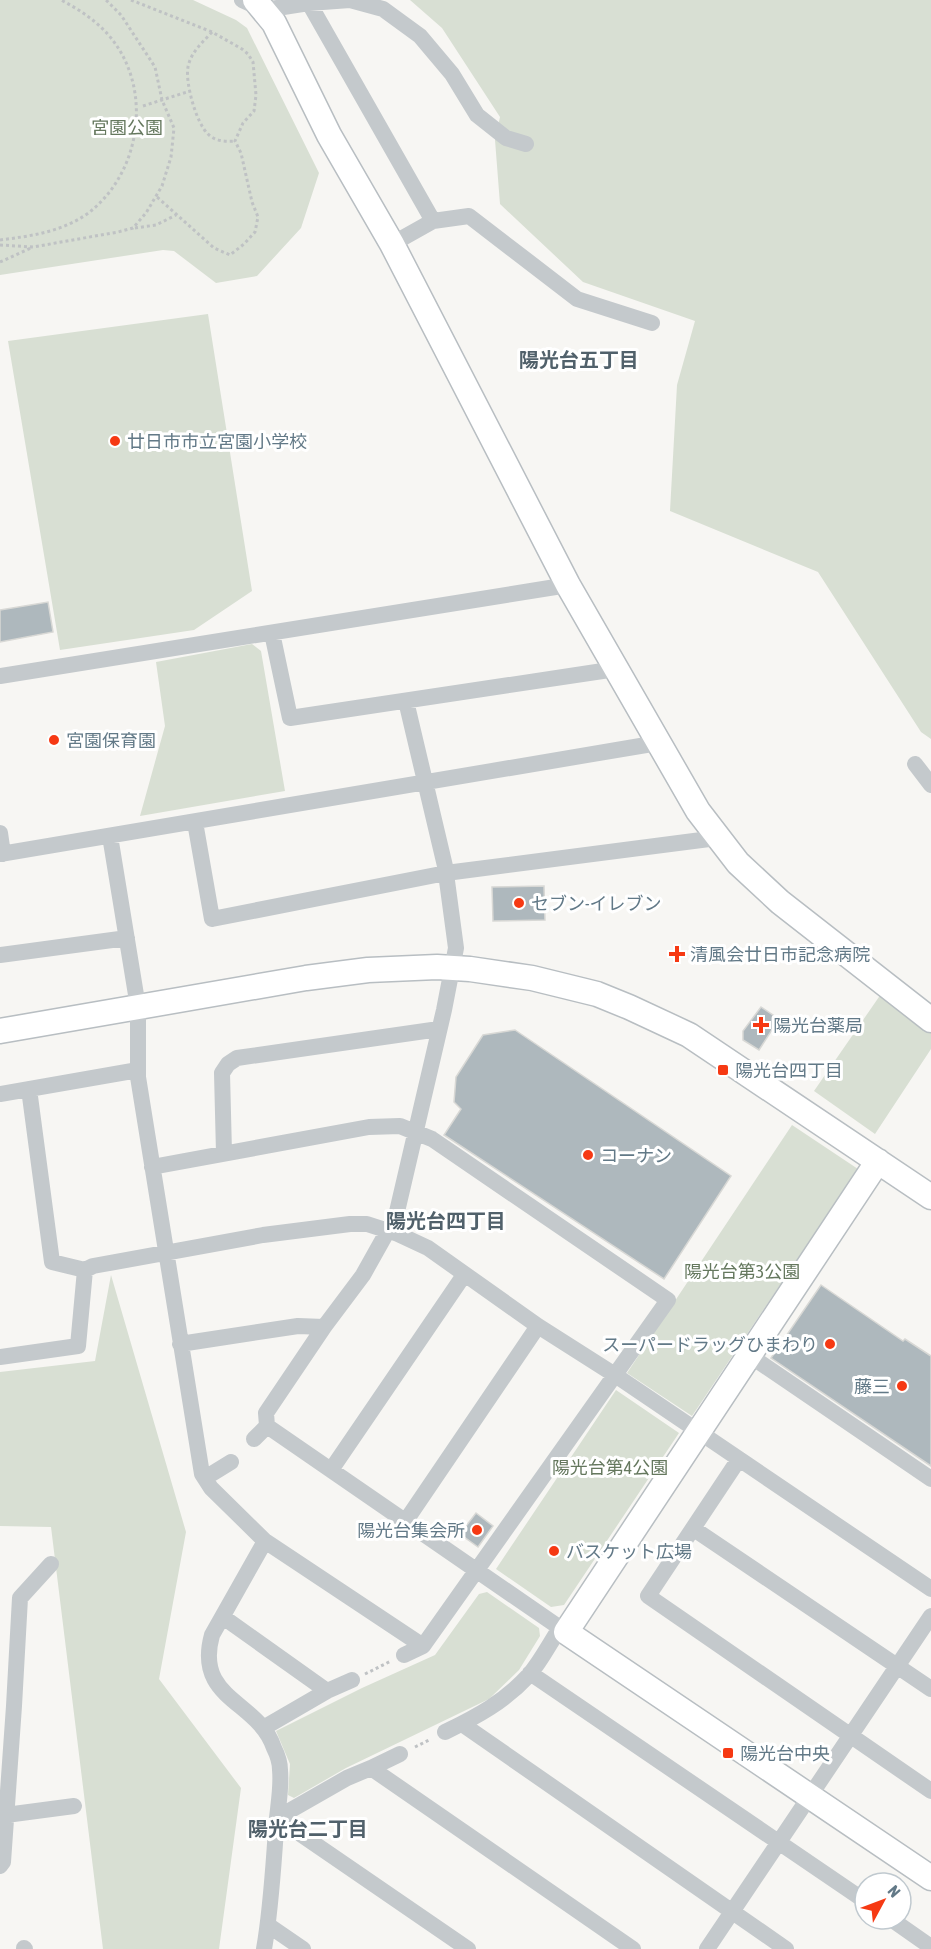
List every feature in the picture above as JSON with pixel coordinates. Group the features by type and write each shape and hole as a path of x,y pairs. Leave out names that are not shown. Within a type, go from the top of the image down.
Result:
{"street":[{"path":"242,0 259,5 350,0 383,9 420,36 452,74 477,115 506,138 526,144"},
{"path":"309,3 433,221"},
{"path":"259,5 274,23 329,135 392,244 568,585 698,811 738,863 780,902 931,1020"},
{"path":"392,244 433,221 469,216 577,299 652,323"},
{"path":"0,676 568,585"},
{"path":"272,633 290,718 616,669"},
{"path":"254,1439 267,1426 266,1413 363,1275 396,1216 452,968 456,948 446,873 406,700"},
{"path":"0,833 2,854 658,743"},
{"path":"915,764 931,785"},
{"path":"195,822 212,919 446,873 717,838"},
{"path":"110,836 138,1007 138,1070 152,1167 199,1458 205,1478 211,1488 265,1541 423,1646"},
{"path":"0,955 127,938"},
{"path":"0,1031 306,978 368,970 452,968 532,978 597,994 689,1035 931,1197"},
{"path":"224,1154 222,1073 228,1064 237,1058 439,1029"},
{"path":"0,1094 138,1070"},
{"path":"29,1089 52,1262 85,1270 93,1266 263,1235 350,1224 367,1224 388,1231 428,1248 538,1326 615,1375 931,1589"},
{"path":"152,1167 369,1127 400,1126 432,1139 668,1300 423,1646 404,1655"},
{"path":"445,1732 492,1708 530,1673 563,1630 878,1161"},
{"path":"0,1356 78,1346 85,1270"},
{"path":"331,1470 464,1275"},
{"path":"180,1344 298,1326 324,1328"},
{"path":"405,1522 538,1326"},
{"path":"749,1355 931,1479"},
{"path":"267,1426 476,1571 931,1878"},
{"path":"739,1459 648,1596 931,1791"},
{"path":"205,1478 231,1462"},
{"path":"694,1529 931,1689"},
{"path":"264,1949 268,1925 280,1769 274,1745 265,1727 247,1713 213,1678 208,1664 208,1649 212,1635 265,1541"},
{"path":"0,1866 3,1862 20,1598 51,1564"},
{"path":"707,1949 931,1616"},
{"path":"223,1617 327,1691"},
{"path":"530,1673 853,1894"},
{"path":"265,1727 327,1691 352,1680"},
{"path":"462,1724 786,1949"},
{"path":"276,1818 347,1778 400,1754"},
{"path":"371,1768 633,1949"},
{"path":"6,1815 74,1806"},
{"path":"276,1818 468,1949"},
{"path":"268,1925 303,1949"},
{"path":"908,1931 931,1947"}],"path":[{"path":"0,240 42,234 65,226 86,214 105,198 119,178 130,156 136,132 137,108 133,84 125,61 113,40 97,22 77,8 60,0"},
{"path":"106,0 121,15 156,67 162,100 174,128 171,157 162,186 146,213 133,228"},
{"path":"131,0 212,32 242,49 253,62 256,95 254,111 243,123 235,141"},
{"path":"212,32 192,54 188,69 190,91 199,122 209,135 223,142 235,141"},
{"path":"143,106 190,91"},
{"path":"156,196 214,248 230,255 255,232 258,217 252,202 241,153 235,141"},
{"path":"0,245 33,247 156,225 176,214"},
{"path":"0,262 33,247"},
{"path":"352,1680 404,1655"},
{"path":"400,1754 445,1732"}],"green space":[{"name":"宮園公園","path":"0,0 193,0 236,20 247,28 319,173 301,228 257,276 216,283 174,251 163,250 0,275"},
{"path":"410,0 931,0 931,739 921,732 818,572 670,511 677,385 695,321 583,282 500,204 495,140 500,117 442,28"},
{"name":"廿日市市立宮園小学校","path":"208,314 252,591 194,630 60,650 8,341"},
{"path":"252,644 261,651 285,791 140,816 165,726 156,662"},
{"path":"881,994 931,1031 931,1049 875,1134 814,1091"},
{"name":"陽光台第3公園","path":"792,1125 858,1169 692,1416 627,1373"},
{"path":"111,1275 186,1532 159,1679 241,1788 219,1949 103,1949 51,1527 0,1526 0,1372 95,1361"},
{"name":"陽光台第4公園","path":"616,1390 679,1433 564,1605 551,1607 496,1569"},
{"path":"487,1592 539,1628 540,1636 519,1670 489,1699 346,1768 294,1798 288,1795 290,1764 276,1731 435,1655 479,1594"}],"building":[{"path":"48,602 53,632 0,642 0,610"},
{"name":"セブン-イレブン","path":"544,886 545,920 493,921 492,887"},
{"name":"陽光台薬局","path":"761,1007 779,1019 759,1050 743,1040 743,1031"},
{"name":"コーナン","path":"515,1030 731,1176 664,1279 444,1135 461,1109 454,1102 456,1077 483,1035"},
{"path":"821,1285 903,1341 905,1339 931,1356 931,1466 771,1358"},
{"name":"陽光台集会所","path":"476,1513 493,1526 478,1547 460,1534"}],"place":[{"name":"廿日市市立宮園小学校","path":"115,441"},
{"name":"宮園保育園","path":"54,740"},
{"name":"セブン-イレブン","path":"519,903"},
{"name":"清風会廿日市記念病院","path":"677,954"},
{"name":"陽光台薬局","path":"761,1025"},
{"name":"陽光台四丁目","path":"723,1070"},
{"name":"コーナン","path":"588,1155"},
{"name":"スーパードラッグひまわり","path":"830,1344"},
{"name":"藤三","path":"902,1386"},
{"name":"陽光台集会所","path":"477,1530"},
{"name":"バスケット広場","path":"554,1551"},
{"name":"陽光台中央","path":"728,1753"}],"district":[{"name":"陽光台五丁目","path":"579,359"},
{"name":"陽光台四丁目","path":"446,1220"},
{"name":"陽光台二丁目","path":"308,1828"}]}
